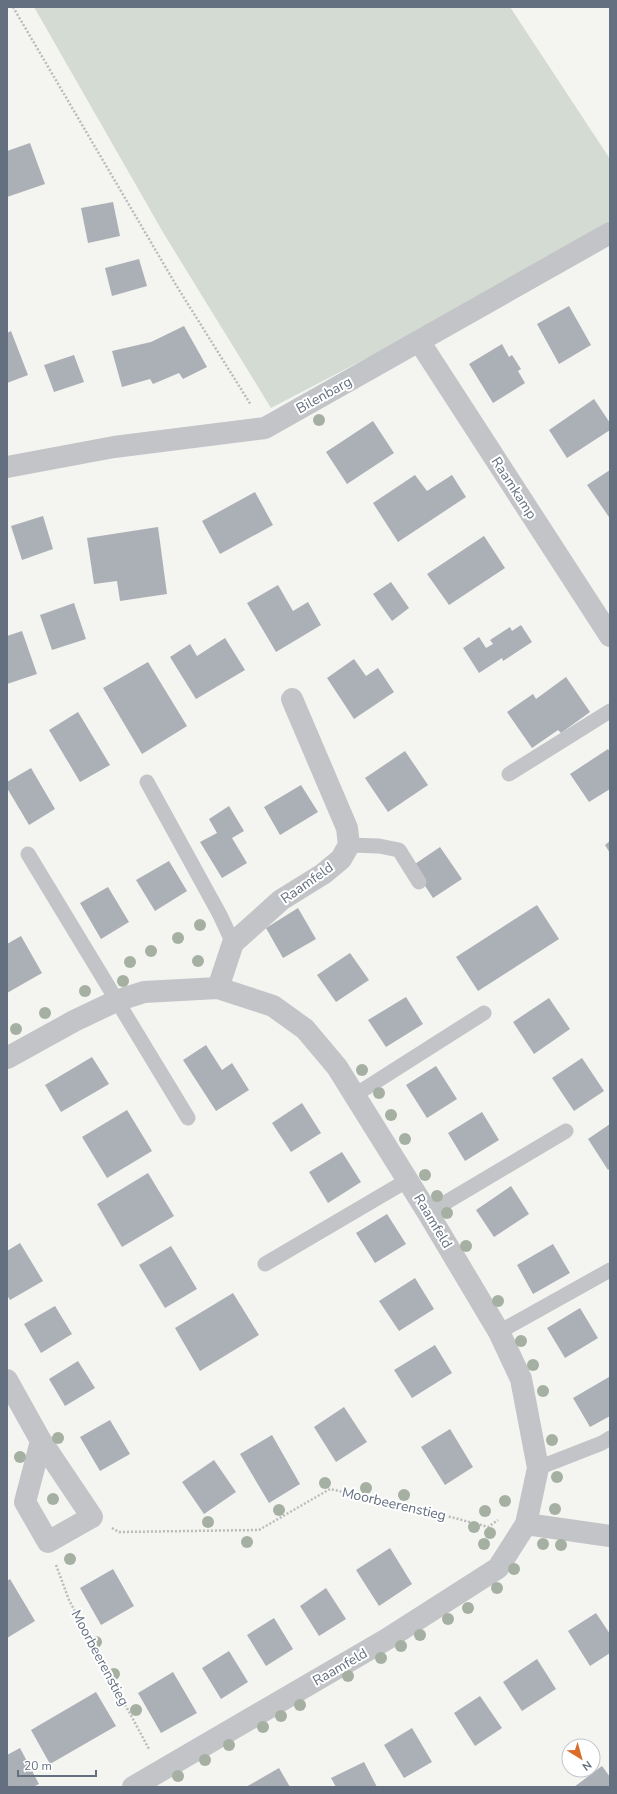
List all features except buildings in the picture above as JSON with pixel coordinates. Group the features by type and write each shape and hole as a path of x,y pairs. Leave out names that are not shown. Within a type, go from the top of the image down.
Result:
{"street":[{"name":"Bilenbarg","path":"7,468 114,447 265,428 610,233"},
{"name":"Raamkamp","path":"419,341 610,636"},
{"path":"292,699 347,828 349,845"},
{"name":"Raamfeld","path":"233,943 282,900 323,874 341,859 349,845"},
{"path":"218,988 233,943"},
{"name":"Raamfeld","path":"7,1058 74,1021 116,1001 144,992 218,988 273,1006 305,1029 337,1067 355,1095 499,1332 521,1378 538,1468 526,1524 498,1568 387,1640 134,1787"},
{"path":"7,1380 41,1441 92,1517 48,1542 25,1502 41,1441"},
{"path":"526,1524 610,1536"}],"lane":[{"path":"509,774 610,711"},
{"path":"147,782 220,915 233,943"},
{"path":"349,845 379,846 399,850 419,882"},
{"path":"28,854 188,1118"},
{"path":"355,1095 484,1013"},
{"path":"428,1213 566,1131"},
{"path":"265,1264 408,1180"},
{"path":"499,1332 610,1270"},
{"path":"538,1468 602,1443 610,1438"}],"path":[{"path":"13,7 176,285 265,428"},
{"name":"Moorbeerenstieg","path":"92,1517 119,1532 259,1530 330,1489 436,1513 488,1527 500,1518"},
{"name":"Moorbeerenstieg","path":"48,1542 69,1600 160,1772"}],"shaded area":[{"path":"34,7 510,7 610,159 610,221 451,314 271,408 164,234"}]}
